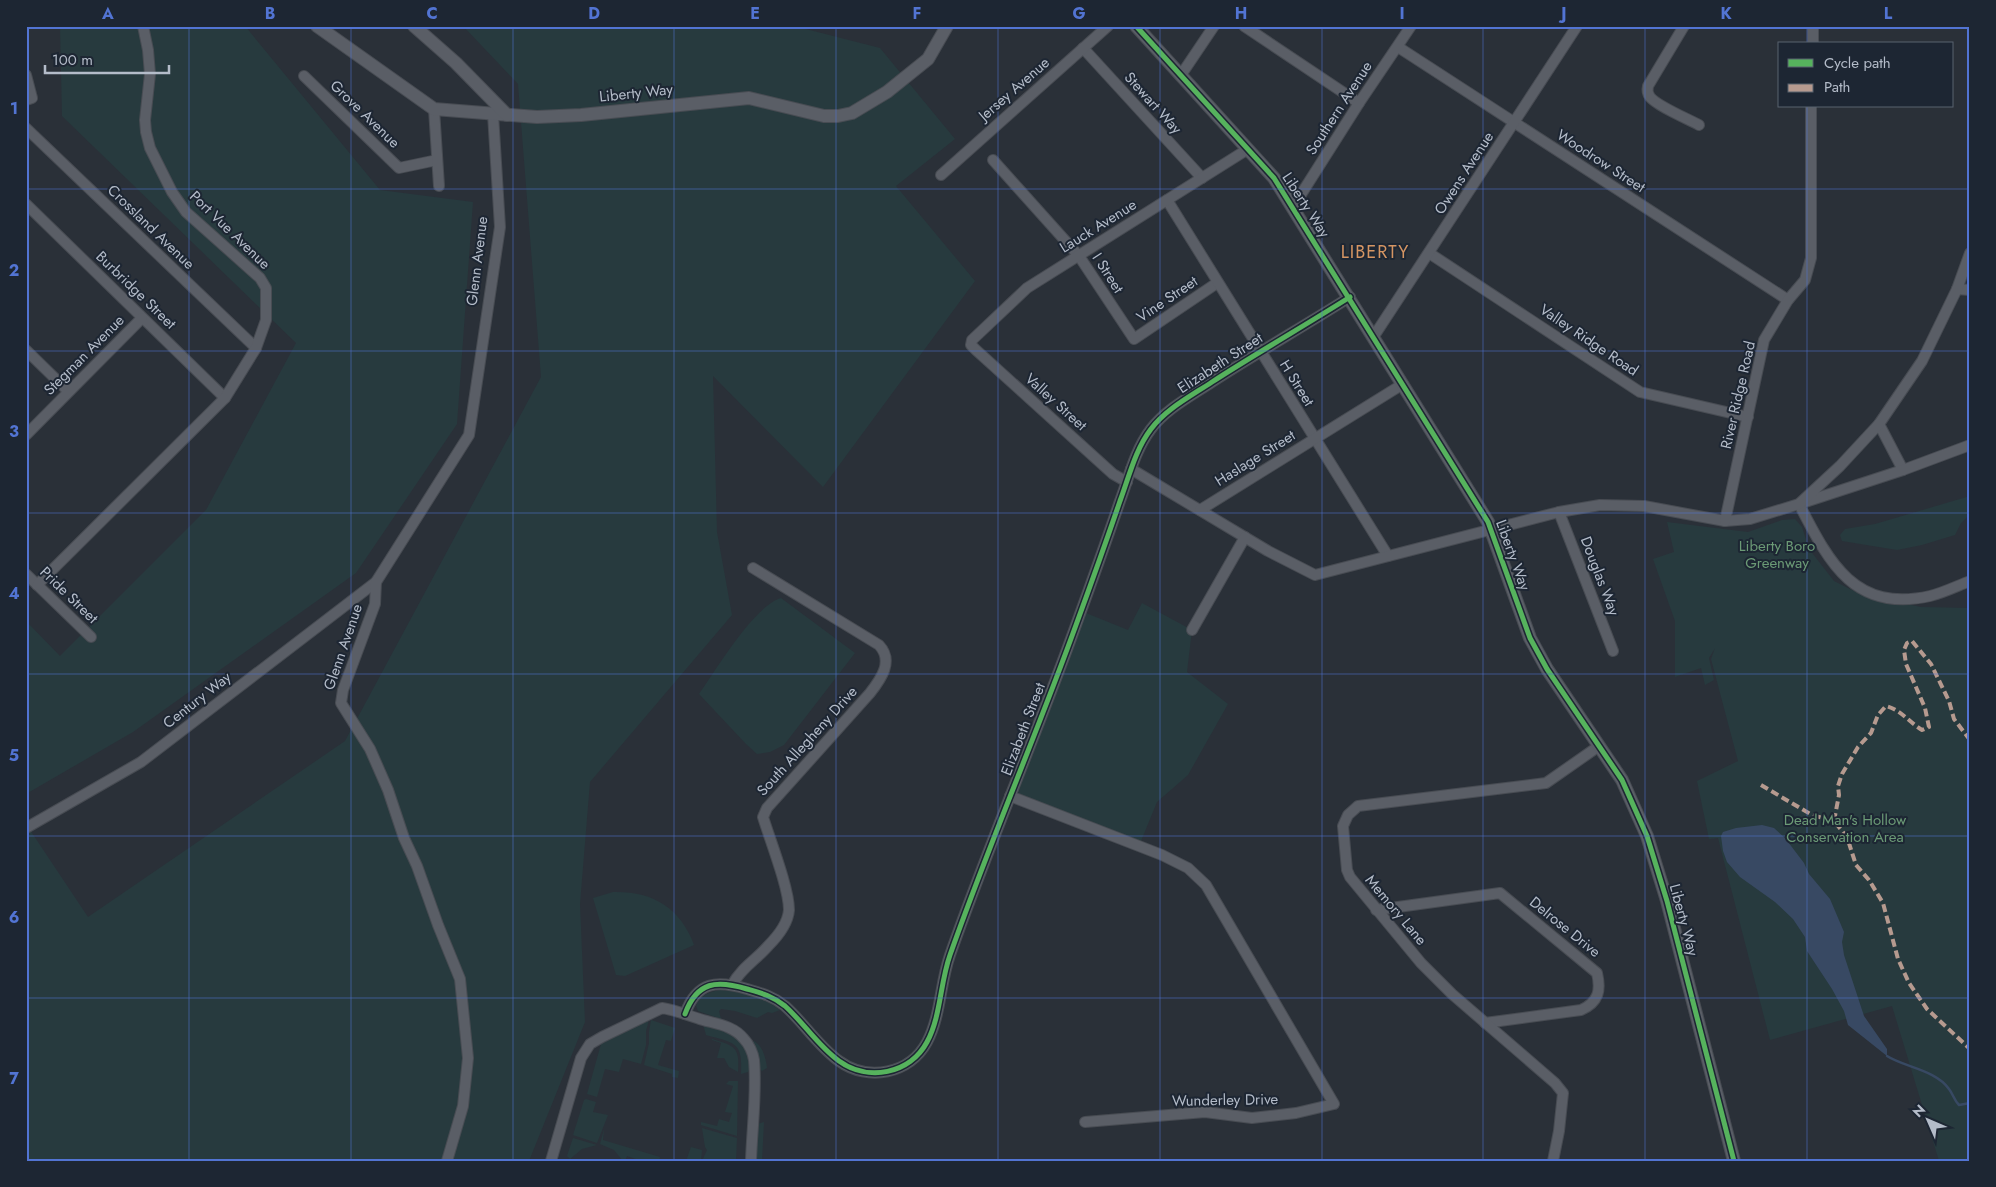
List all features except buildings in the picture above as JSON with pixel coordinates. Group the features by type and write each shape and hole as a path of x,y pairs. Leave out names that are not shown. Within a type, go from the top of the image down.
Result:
{"street":[{"name":"Port Vue Avenue","path":"37,585 225,398 256,348 266,320 266,288 260,278 186,212 172,192 150,148 146,132 146,120 150,74 143,26"},
{"path":"317,26 434,109 438,186"},
{"path":"414,26 456,63 508,115"},
{"name":"Liberty Way","path":"434,109 537,117 581,115 749,98 824,116 838,116 852,113 886,92 928,59 947,26"},
{"name":"Jersey Avenue","path":"941,175 1108,26"},
{"name":"Liberty Way","path":"1136,26 1274,178 1476,501 1491,530 1530,638 1548,669 1622,780 1638,813 1658,870 1734,1161"},
{"path":"1181,75 1214,26"},
{"path":"1244,26 1359,103"},
{"name":"Southern Avenue","path":"1293,207 1359,103 1411,26"},
{"name":"Owens Avenue","path":"1374,336 1577,26"},
{"path":"1684,26 1648,86 1647,91 1651,98 1699,125"},
{"path":"1813,26 1813,42"},
{"name":"Woodrow Street","path":"1398,47 1788,300"},
{"name":"Stewart Way","path":"1084,48 1202,178"},
{"path":"26,74 29,99"},
{"name":"Grove Avenue","path":"304,76 399,168 437,160"},
{"name":"River Ridge Road","path":"1725,521 1764,340 1788,300 1804,280 1810,258 1811,108"},
{"name":"Glenn Avenue","path":"447,1161 463,1106 468,1058 460,979 417,866 404,838 388,790 370,749 341,703 343,690 375,604 376,582 469,435 500,226 493,114"},
{"name":"Crossland Avenue","path":"26,128 256,348"},
{"name":"Lauck Avenue","path":"972,340 1027,288 1248,149"},
{"name":"I Street","path":"993,160 1079,256 1134,339"},
{"name":"H Street","path":"1166,200 1388,556"},
{"name":"Burbridge Street","path":"26,204 225,398"},
{"name":"Valley Ridge Road","path":"1430,253 1640,392 1748,417"},
{"path":"1799,504 1840,466 1879,424 1922,361 1957,289 1970,253"},
{"name":"Vine Street","path":"1134,339 1217,283"},
{"path":"1957,289 1970,290"},
{"name":"Elizabeth Street","path":"732,984 777,1000 831,1054 850,1067 881,1073 893,1071 916,1056 927,1042 933,1026 948,958 1071,640 1131,469 1150,430 1177,406 1350,297"},
{"name":"Stegman Avenue","path":"26,434 142,318"},
{"name":"Valley Street","path":"972,340 971,345 976,350 1113,474 1127,482"},
{"path":"26,350 68,391"},
{"name":"Haslage Street","path":"1200,510 1403,384"},
{"path":"1879,424 1903,470"},
{"path":"1131,469 1245,538 1315,575 1559,512 1600,505 1644,506 1725,521 1750,519 1903,470 1970,445"},
{"path":"1799,504 1822,549 1852,584 1868,592 1897,600 1930,596 1970,581"},
{"name":"Douglas Way","path":"1559,512 1613,651"},
{"path":"1192,630 1245,538"},
{"name":"South Allegheny Drive","path":"732,984 738,973 768,947 781,930 789,911 763,817 766,808 870,693 882,678 886,661 884,651 879,645 753,568"},
{"name":"Pride Street","path":"26,574 91,637"},
{"name":"Century Way","path":"26,828 141,762 376,582"},
{"name":"Memory Lane","path":"1553,1161 1559,1131 1563,1093 1555,1083 1452,994 1421,963 1376,910 1354,883 1347,870 1343,826 1348,815 1358,806 1546,783 1599,746"},
{"name":"Wunderley Drive","path":"1010,796 1162,855 1188,868 1206,885 1334,1104 1296,1113 1252,1118 1204,1112 1085,1122"},
{"name":"Delrose Drive","path":"1376,910 1500,893 1597,973 1600,984 1598,995 1589,1006 1572,1011 1485,1023"},
{"path":"685,1014 689,1002 696,993 708,986 722,983 732,984"},
{"path":"551,1161 581,1058 590,1044 662,1008 725,1026 736,1031 750,1048 754,1058 751,1161"}],"green space":[{"path":"60,26 245,26 380,190 473,202 457,424 356,573 133,732 26,794 26,621 60,656 206,510 296,343 62,116"},
{"path":"463,26 794,26 880,48 955,139 896,186 975,281 823,487 713,376 717,532 732,615 590,782 580,904 585,1022 529,1161 26,1161 26,824 88,917 345,741 541,377 518,84"},
{"path":"1970,496 1970,518 1967,517 1961,523 1955,535 1922,545 1897,550 1842,541 1840,535 1845,529 1875,524"},
{"name":"Dead Man's Hollow Conservation Area","path":"1795,519 1802,527 1809,549 1834,581 1862,595 1921,607 1970,608 1970,1161 1939,1161 1892,1006 1770,1040 1718,838 1709,839 1697,781 1738,761 1711,659 1715,648 1709,658 1714,680 1705,685 1701,668 1675,677 1675,621 1653,559 1674,552 1667,522 1748,532 1782,520"},
{"path":"781,598 855,653 784,745 770,752 757,754 699,694 736,640 759,613 770,603"},
{"path":"1142,603 1192,630 1187,672 1228,704 1188,775 1157,802 1139,846 1010,796 1081,611 1128,630"},
{"path":"613,892 627,892 640,895 652,898 663,904 673,911 681,921 694,945 625,976 616,975 593,898"},
{"path":"720,990 752,996 774,1005 780,1010 772,1013 768,1012 757,1018 721,1009 719,1011 721,1019 698,1011 697,1002 702,997"},
{"path":"649,1020 646,1031 646,1045 641,1064 623,1059 619,1072 605,1069 597,1097 587,1094 601,1044"},
{"path":"651,1020 675,1028 671,1041 666,1040 658,1065 679,1071 678,1078 672,1077 672,1074 644,1065 649,1043"},
{"path":"703,1024 723,1030 739,1041 749,1058 748,1072 741,1074 740,1055 735,1045 706,1035"},
{"path":"712,1039 731,1046 737,1052 738,1072 729,1067 724,1058 717,1058 721,1043"},
{"path":"754,1041 760,1046 765,1057 767,1068 762,1071 759,1069"},
{"path":"729,1081 738,1081 737,1136 701,1125 701,1122 717,1126 719,1119 729,1122 732,1113 725,1112 733,1086 726,1084"},
{"path":"584,1100 596,1102 593,1112 608,1115 597,1143 573,1135"},
{"path":"764,1122 762,1161 754,1161 757,1124"},
{"path":"702,1128 737,1138 736,1161 702,1161 707,1150"},
{"path":"604,1129 603,1140 660,1157 659,1161 641,1161 627,1156 625,1161 623,1161 614,1150 600,1144"},
{"path":"573,1138 597,1145 582,1149 570,1159 567,1156"},
{"path":"691,1147 702,1150 701,1161 686,1161"}],"water":[{"path":"1762,825 1774,828 1785,838 1804,863 1809,874 1830,899 1844,932 1842,942 1844,955 1864,1016 1887,1049 1887,1056 1848,1025 1844,1011 1807,951 1805,937 1793,919 1775,902 1740,877 1727,862 1721,836 1723,832 1736,828"}],"waterway":[{"path":"1887,1056 1936,1077 1949,1089 1959,1105 1970,1103"}],"marked path":[{"path":"1834,821 1839,795 1838,786 1842,774 1858,747 1871,733 1878,715 1886,706 1901,713 1922,730 1929,727 1925,708 1906,664 1904,650 1907,643 1912,641 1931,664 1949,701 1954,719 1970,740"},
{"path":"1761,785 1812,815 1834,821 1847,837 1856,865 1869,880 1883,903 1898,959 1909,983 1927,1009 1970,1049"}],"cycle path":[{"path":"1136,26 1274,178 1488,522 1530,638 1547,669 1622,780 1647,836 1667,901 1734,1161"},
{"path":"685,1014 690,1003 702,989 717,984 726,984 771,997 785,1006 831,1055 850,1068 875,1073 888,1071 899,1068 920,1053 932,1032 950,955 996,831 1061,666 1133,464 1145,437 1157,422 1179,403 1350,297"}],"district":[{"name":"LIBERTY","path":"1375,252"}],"park label":[{"name":"Liberty Boro Greenway","path":"1777,554"}]}
